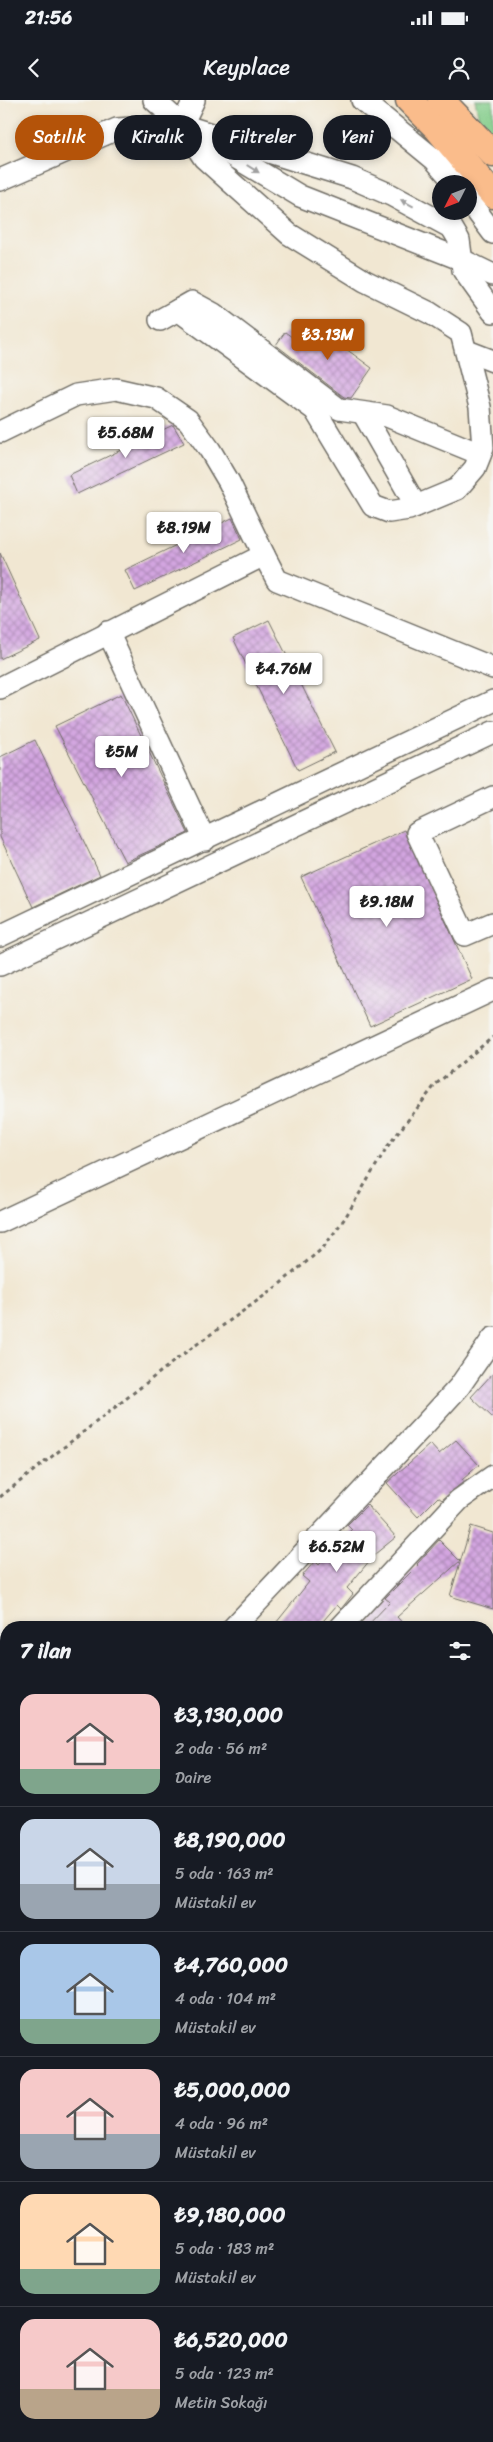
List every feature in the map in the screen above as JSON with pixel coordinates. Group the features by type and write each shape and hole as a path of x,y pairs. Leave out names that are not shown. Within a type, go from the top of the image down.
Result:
{"main road":[{"path":"409,100 436,126 493,195"},
{"path":"426,100 436,126"},
{"path":"441,100 484,144"},
{"path":"466,100 484,144"}],"street":[{"path":"154,100 171,115"},
{"path":"187,115 194,100"},
{"path":"362,100 435,160 448,175"},
{"path":"0,180 114,130"},
{"path":"202,131 352,178 391,195 452,228 459,240 463,270 493,312"},
{"path":"202,137 300,196 460,258 493,274"},
{"path":"202,155 289,234 365,280 446,323 461,333 480,406 482,448 475,468 458,488 416,506 389,512 373,506 315,410 169,315 192,302 214,314 339,409"},
{"path":"478,213 493,233"},
{"path":"467,351 493,362"},
{"path":"0,432 76,395 116,388 156,398 188,420 210,450 229,482 277,580 493,668"},
{"path":"315,410 339,409 387,416 480,454"},
{"path":"363,413 416,506"},
{"path":"0,688 264,554"},
{"path":"108,632 205,840"},
{"path":"0,936 205,840 493,701"},
{"path":"0,965 223,862 493,732"},
{"path":"493,797 417,833 465,935 493,923"},
{"path":"0,1222 493,990"},
{"path":"239,1621 426,1423 458,1387 493,1338"},
{"path":"347,1621 460,1500 493,1476"}],"path":[{"path":"0,1497 182,1355 275,1288 323,1248 345,1218 387,1147 436,1084 493,1037"}],"green space":[{"path":"475,100 493,100 493,140 479,120"}],"building":[{"path":"316,327 372,368 351,398 344,397 276,345 285,332 303,345"},
{"path":"173,425 184,443 77,494 69,475"},
{"path":"232,518 242,539 135,591 125,570"},
{"path":"0,553 40,640 0,659"},
{"path":"269,620 335,752 298,770 233,638"},
{"path":"121,694 188,833 125,862 55,726"},
{"path":"35,740 100,875 33,907 0,837 0,757"},
{"path":"404,830 472,979 370,1026 301,877"},
{"path":"493,1373 493,1418 471,1397"},
{"path":"456,1440 479,1465 442,1500 438,1497 418,1517 387,1483 430,1444 439,1454"},
{"path":"367,1505 396,1537 375,1554 347,1588 353,1594 341,1609 337,1605 323,1621 278,1621 309,1582 302,1576 315,1561 319,1565 352,1530 347,1525"},
{"path":"471,1526 493,1533 493,1609 450,1596"},
{"path":"439,1540 460,1561 397,1617 401,1621 372,1621 390,1602 385,1598"}]}
